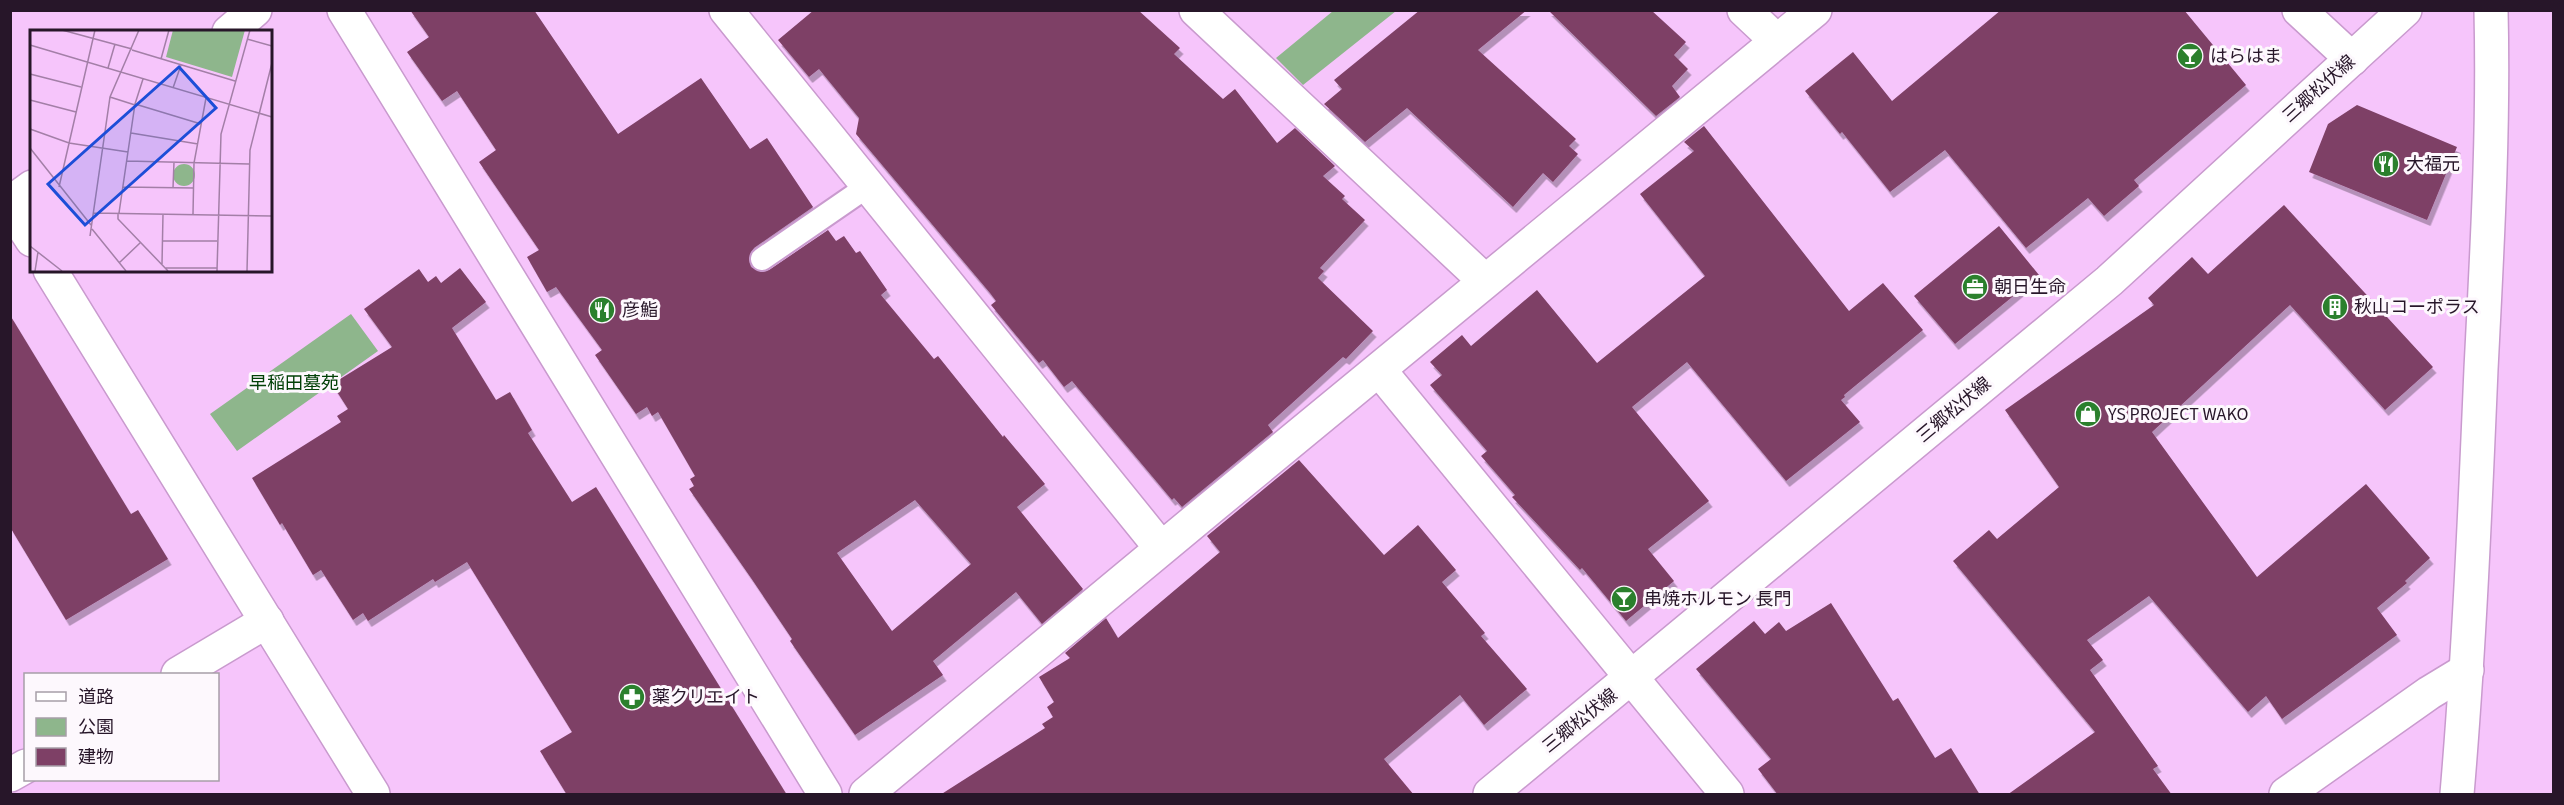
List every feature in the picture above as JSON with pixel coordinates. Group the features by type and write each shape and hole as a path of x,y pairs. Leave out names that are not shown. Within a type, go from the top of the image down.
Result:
{"street":[{"path":"231,30 255,10"},
{"path":"344,10 825,795"},
{"path":"726,10 1161,548"},
{"path":"1196,10 1485,281"},
{"path":"1744,10 1777,41"},
{"path":"866,795 1161,548 1380,371 1485,281 1815,10"},
{"path":"2299,10 2352,60"},
{"name":"三郷松伏線","path":"1490,795 2109,281 2404,10"},
{"path":"2457,795 2467,670 2491,112 2490,10"},
{"path":"30,189 10,205 30,237"},
{"path":"51,272 373,795"},
{"path":"1380,371 1727,795"},
{"path":"181,673 267,621"},
{"path":"2286,795 2429,693 2467,670"},
{"path":"10,775 24,767"}],"lane":[{"path":"762,259 868,186"}],"green space":[{"path":"1333,11 1396,11 1303,85 1276,58"},
{"name":"早稲田墓苑","path":"351,314 378,351 237,451 210,414"}],"building":[{"path":"410,10 534,10 618,134 701,78 750,149 767,138 813,207 754,248 749,259 751,267 762,272 769,270 828,230 836,241 844,236 856,253 860,251 887,290 881,295 934,359 938,356 1003,437 1004,435 1045,484 1017,507 1083,589 1042,624 1016,592 933,661 943,675 855,735 689,489 694,486 690,479 695,476 658,412 652,416 647,407 636,414 595,355 602,350 556,287 547,292 527,257 539,250 479,162 496,150 457,91 442,101 407,52 429,37","holes":["915,500 971,564 892,631 837,553"]},
{"path":"814,10 1138,10 1180,48 1174,54 1223,99 1235,89 1277,143 1295,128 1335,166 1323,176 1345,196 1342,199 1365,220 1320,268 1324,271 1318,278 1373,331 1346,359 1343,357 1268,425 1273,432 1182,507 1174,498 1172,500 1072,381 1064,387 1043,360 1039,363 991,305 996,301 990,293 856,134 859,118 819,69 809,77 778,40"},
{"path":"1420,10 1527,10 1478,50 1576,139 1569,146 1578,154 1553,182 1543,173 1513,207 1407,108 1365,142 1324,104 1342,89 1334,80"},
{"path":"1548,10 1651,10 1686,42 1674,55 1688,69 1672,86 1680,97 1656,116"},
{"path":"2001,10 2184,10 2246,85 2134,180 2139,186 2104,216 2088,198 2026,248 1945,150 1890,192 1842,132 1840,134 1805,91 1853,52 1892,101"},
{"path":"2357,105 2457,147 2427,220 2309,172 2328,124"},
{"path":"1704,126 1849,311 1883,283 1923,330 1844,395 1845,397 1841,400 1860,422 1786,481 1687,362 1632,407 1709,501 1648,549 1674,581 1626,621 1582,568 1580,570 1512,497 1515,495 1481,456 1487,451 1430,385 1442,375 1430,362 1462,335 1471,346 1537,290 1597,363 1705,276 1640,194 1694,151 1684,142"},
{"path":"2284,205 2433,367 2385,410 2290,305 2152,432 2257,577 2366,484 2430,558 2405,581 2407,583 2377,608 2397,635 2282,719 2266,696 2248,712 2149,596 2087,640 2103,660 2090,670 2158,766 2153,769 2172,795 2007,795 2095,732 1953,561 1989,530 1997,539 2059,487 2005,410 2154,305 2148,298 2192,257 2208,274"},
{"path":"1999,226 2039,275 1955,344 1914,296"},
{"path":"460,268 486,302 452,328 496,400 510,392 532,430 528,433 572,502 596,487 787,795 567,795 540,751 572,732 467,562 435,582 433,579 368,621 363,613 353,620 321,570 313,575 282,523 280,525 252,478 341,422 337,416 348,409 332,384 392,347 364,309 419,269 428,282 436,276 441,283"},
{"path":"10,315 131,514 138,510 168,559 66,620 10,527"},
{"path":"1299,460 1384,555 1418,525 1456,570 1442,582 1485,633 1481,636 1527,689 1484,725 1460,695 1384,759 1414,795 940,795 1045,728 1042,724 1053,717 1047,707 1054,702 1039,677 1070,658 1065,653 1106,618 1118,638 1220,552 1207,536"},
{"path":"1831,603 1893,701 1898,698 1935,758 1951,748 1980,795 1778,795 1758,769 1771,759 1696,669 1754,621 1765,634 1779,622 1786,631"}],"place":[{"name":"はらはま","path":"2190,56"},
{"name":"大福元","path":"2386,164"},
{"name":"朝日生命","path":"1975,287"},
{"name":"秋山コーポラス","path":"2335,307"},
{"name":"彦鮨","path":"602,310"},
{"name":"YS PROJECT WAKO","path":"2088,414"},
{"name":"串焼ホルモン 長門","path":"1624,599"},
{"name":"薬クリエイト","path":"632,697"}]}
